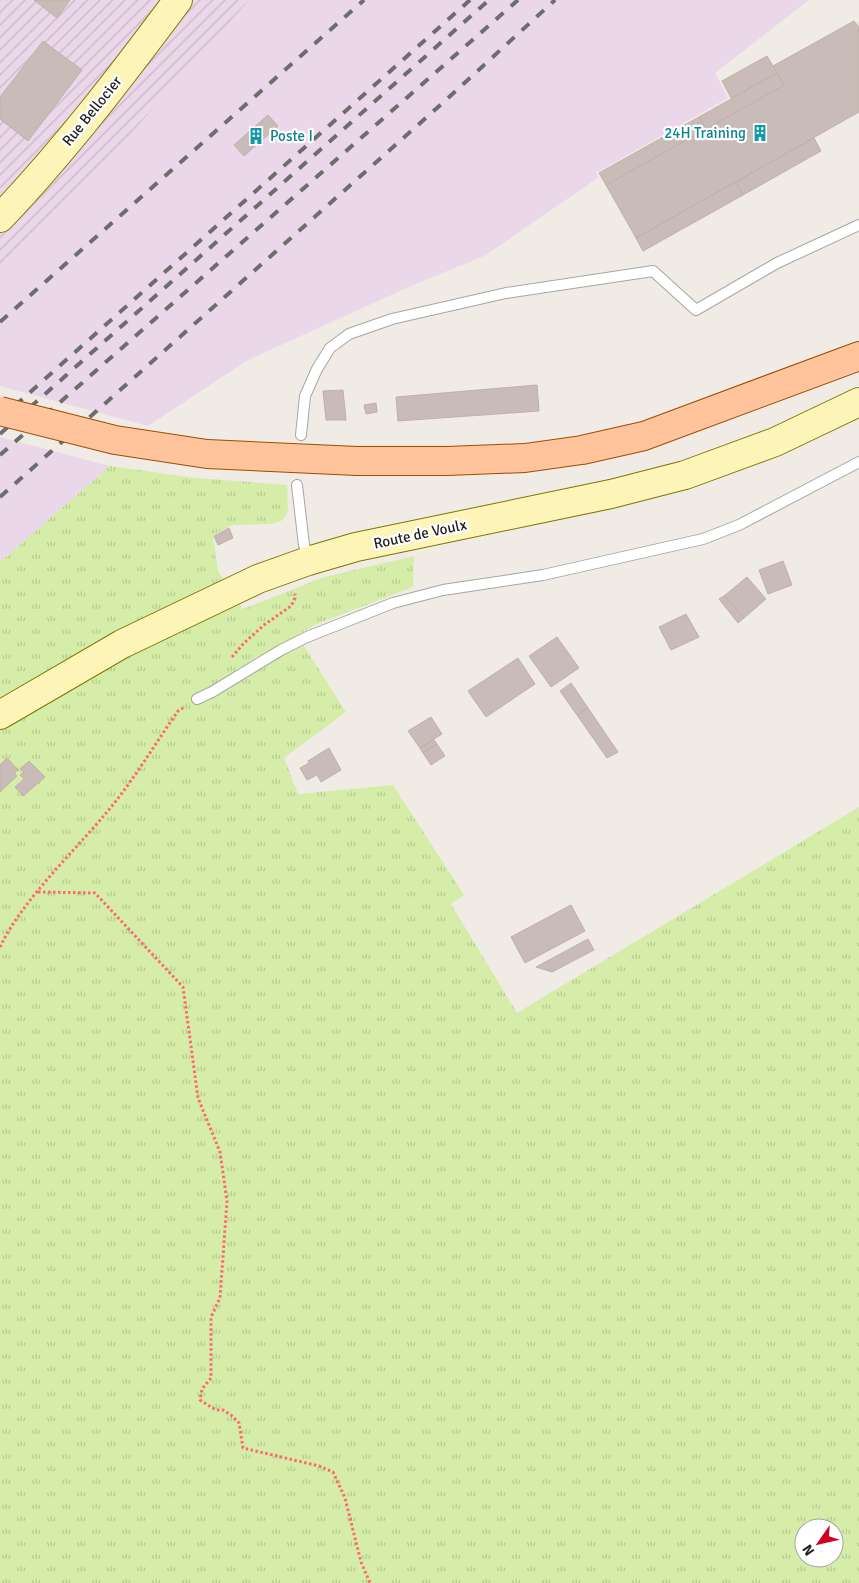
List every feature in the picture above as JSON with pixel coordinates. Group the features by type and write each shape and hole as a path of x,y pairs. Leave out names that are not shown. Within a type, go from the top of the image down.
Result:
{"main road":[{"name":"Rue Bellocier","path":"0,218 35,181 116,83 178,0"},
{"path":"0,411 115,440 207,454 357,461 447,461 516,458 582,450 644,436 859,356"},
{"name":"Route de Voulx","path":"0,715 122,644 258,579 308,561 374,543 611,494 685,475 774,442 859,402"}],"lane":[{"path":"301,435 306,396 317,369 330,348 349,334 392,319 506,293 653,272 696,310 777,263 859,226"},
{"path":"197,699 307,637 393,603 443,590 543,575 703,539 739,525 859,462"},
{"path":"297,485 304,545 308,561"}],"path":[{"path":"226,664 244,643 264,625 291,606 308,561"},
{"path":"0,947 7,932 38,892 109,810 178,711 197,699"},
{"path":"38,892 95,892 183,987 198,1098 220,1152 227,1201 220,1298 211,1317 211,1378 202,1389 200,1400 216,1410 223,1410 239,1423 243,1448 319,1466 333,1472 345,1498 361,1562 370,1583"}],"shaded area":[{"path":"0,0 312,0 0,295"},
{"path":"249,0 809,0 715,73 728,98 596,173 599,177 486,255 411,286 246,361 148,426 0,386 0,274 63,210"},
{"path":"0,437 110,466 0,562"}],"green space":[{"path":"110,466 196,478 287,485 288,511 283,520 272,524 232,525 213,535 218,571 243,609 324,577 414,556 413,587 317,624 297,635 346,712 284,758 298,794 393,785 464,895 451,904 517,1013 859,807 859,1583 0,1583 0,562"}],"building":[{"path":"34,0 70,0 57,18"},
{"name":"24H Training","path":"854,21 859,27 859,112 636,238 606,185 784,85 773,66"},
{"path":"43,41 82,70 28,141 0,119 0,97"},
{"path":"767,56 777,73 731,98 722,81"},
{"path":"777,73 784,85 706,129 699,117"},
{"name":"Poste I","path":"268,115 278,126 244,156 234,145"},
{"path":"699,117 706,129 606,185 599,173"},
{"path":"814,138 821,151 743,195 736,182"},
{"path":"736,182 743,195 643,251 636,238"},
{"path":"537,385 539,411 398,421 396,397"},
{"path":"343,390 346,420 326,420 323,391"},
{"path":"376,403 377,412 366,414 364,405"},
{"path":"229,528 233,538 218,545 214,536"},
{"path":"783,561 792,585 768,594 759,570"},
{"path":"747,577 766,599 744,618 724,596"},
{"path":"724,596 744,618 738,623 719,599"},
{"path":"686,614 699,637 671,650 659,627"},
{"path":"557,637 579,668 551,687 529,656"},
{"path":"518,658 535,684 486,717 468,691"},
{"path":"571,683 588,708 577,715 560,691"},
{"path":"588,708 618,752 607,758 577,715"},
{"path":"431,717 442,734 420,748 408,731"},
{"path":"434,740 437,744 423,753 420,748"},
{"path":"437,744 445,756 431,765 423,753"},
{"path":"329,748 341,770 321,782 317,775 307,780 300,768"},
{"path":"7,758 18,770 14,773 17,776 0,792 0,765"},
{"path":"29,761 45,777 23,796 15,787 24,779 20,775 24,772 20,769"},
{"path":"571,905 585,931 525,963 511,937"},
{"path":"588,939 594,950 552,972 536,967"}],"railway":[{"path":"0,322 364,0"},
{"path":"0,419 470,0"},
{"path":"0,434 489,0"},
{"path":"0,455 518,0"},
{"path":"0,497 437,108 555,0"}],"place":[{"name":"24H Training","path":"760,133"},
{"name":"Poste I","path":"256,136"}]}
